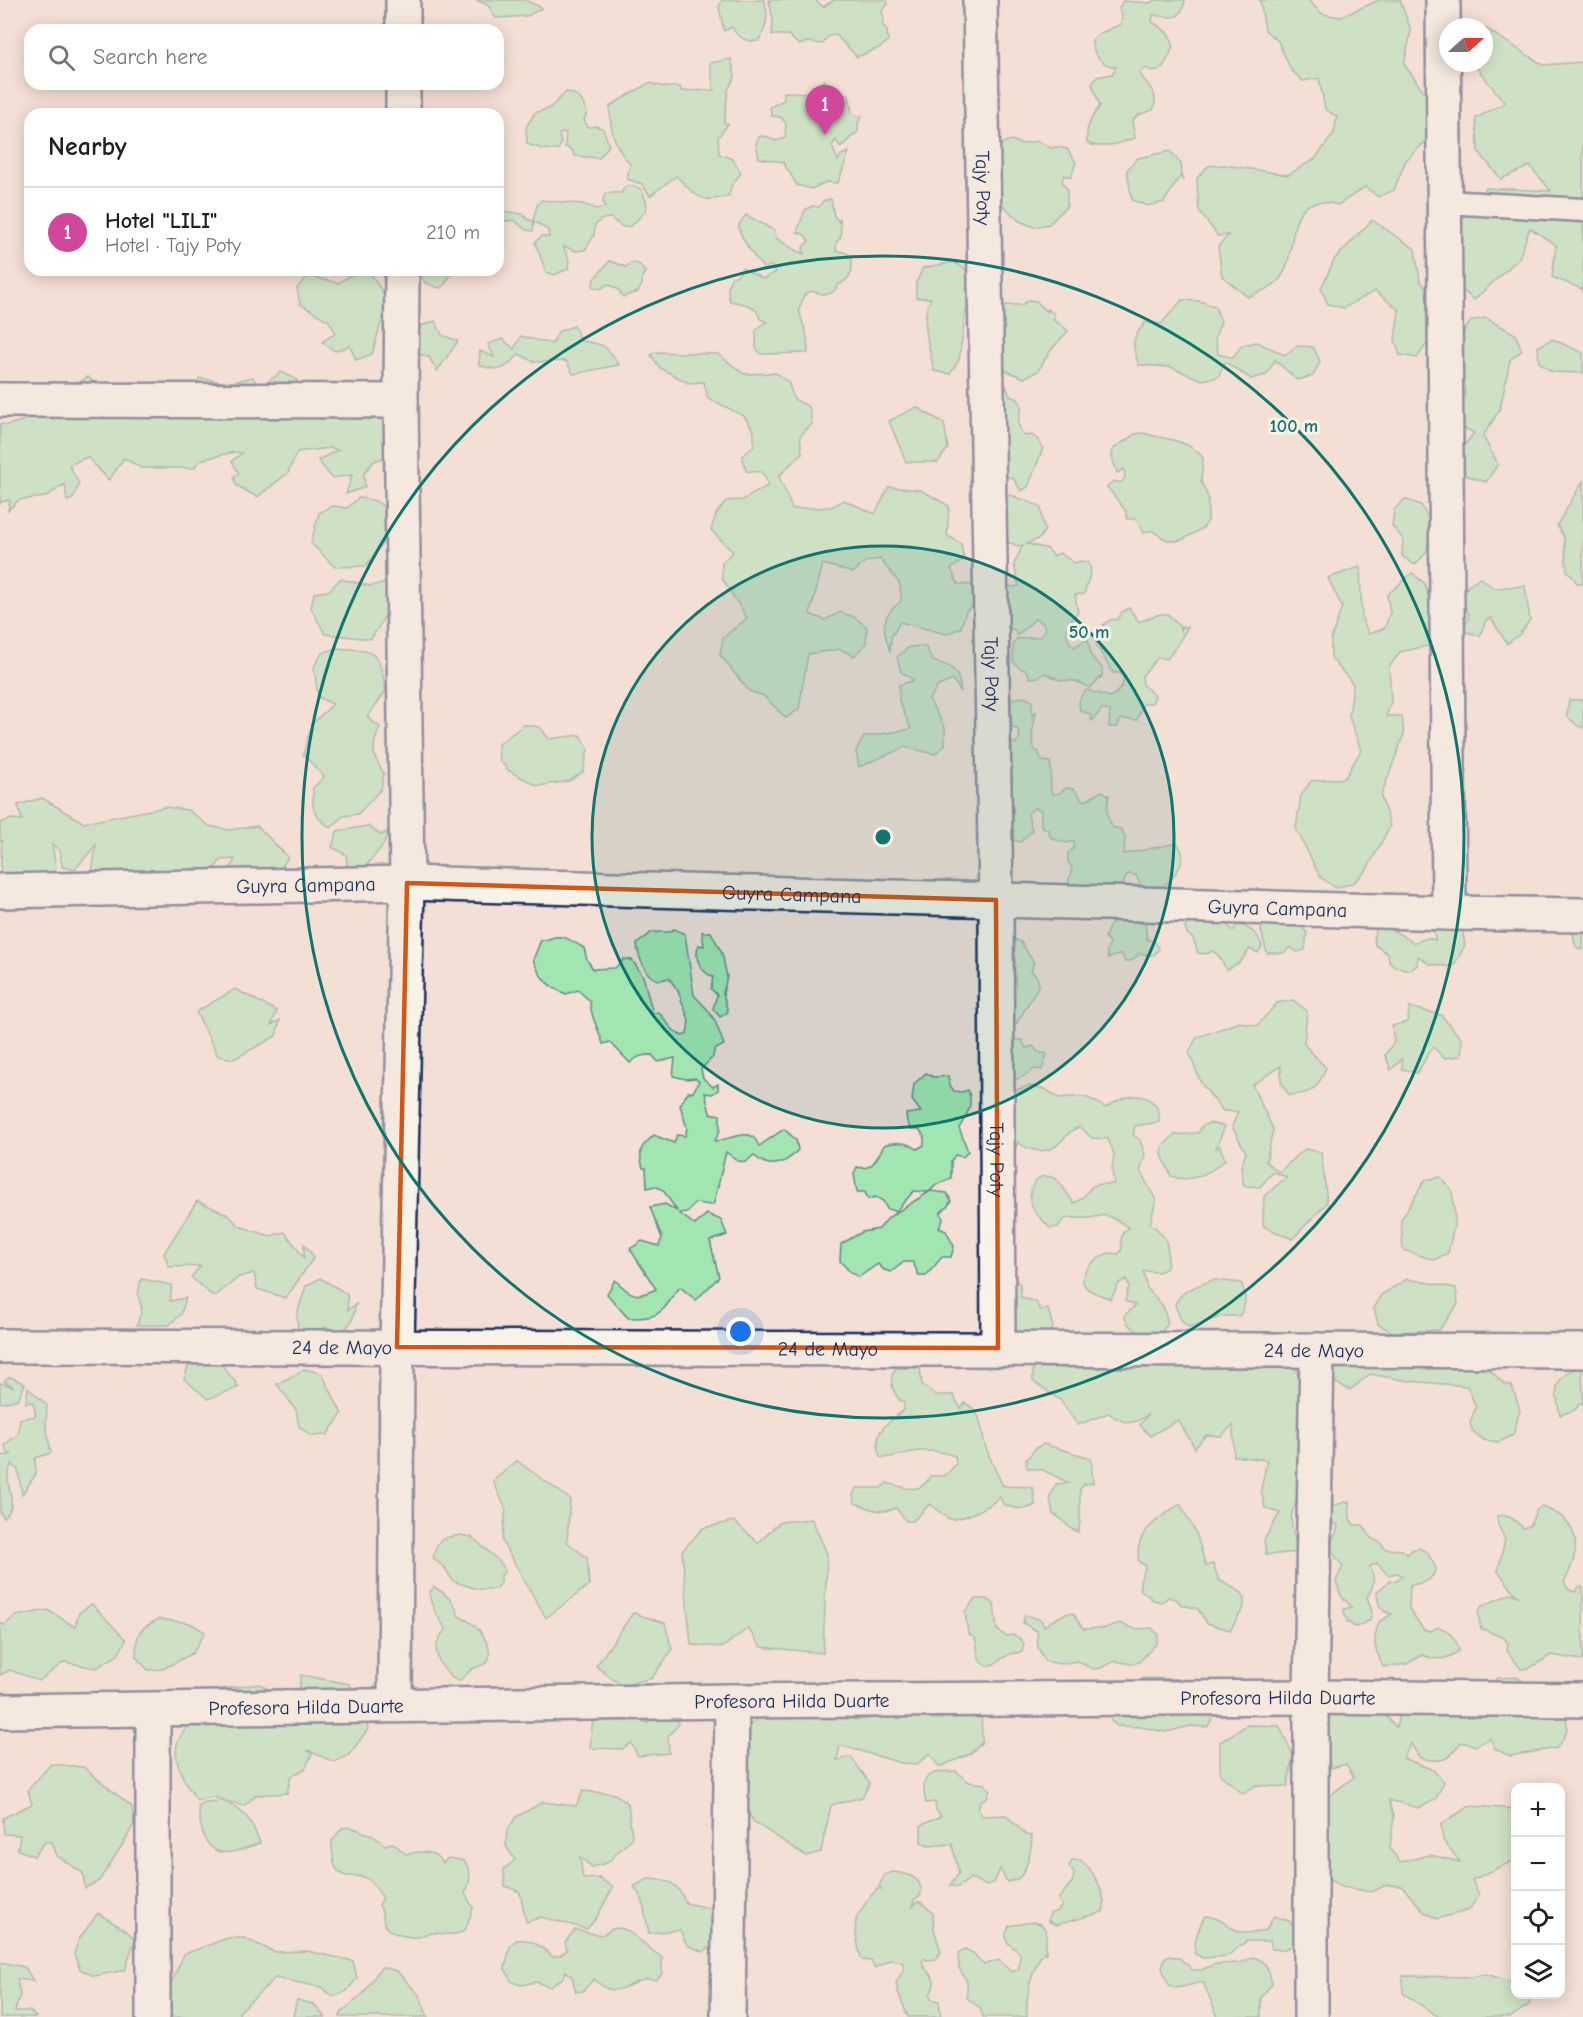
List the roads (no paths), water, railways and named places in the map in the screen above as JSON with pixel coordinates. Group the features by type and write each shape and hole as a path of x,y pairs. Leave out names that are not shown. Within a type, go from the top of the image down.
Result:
{"street":[{"path":"403,0 403,24"},
{"name":"Tajy Poty","path":"980,0 996,900 998,1348"},
{"path":"1443,0 1449,913"},
{"path":"403,90 403,108"},
{"path":"395,1704 397,1347 407,883 401,401 402,276"},
{"path":"0,400 401,401"},
{"name":"Guyra Campana","path":"0,891 407,883 1583,915"},
{"name":"24 de Mayo","path":"0,1346 1583,1351"},
{"path":"1311,2017 1311,1697 1317,1350"},
{"name":"Profesora Hilda Duarte","path":"0,1711 732,1701 1311,1697 1583,1700"},
{"path":"728,2017 732,1701"},
{"path":"153,1710 153,2017"}],"lane":[{"path":"1444,202 1583,210"}],"place":[{"name":"Hotel \"LILI\"","path":"825,135"}]}
